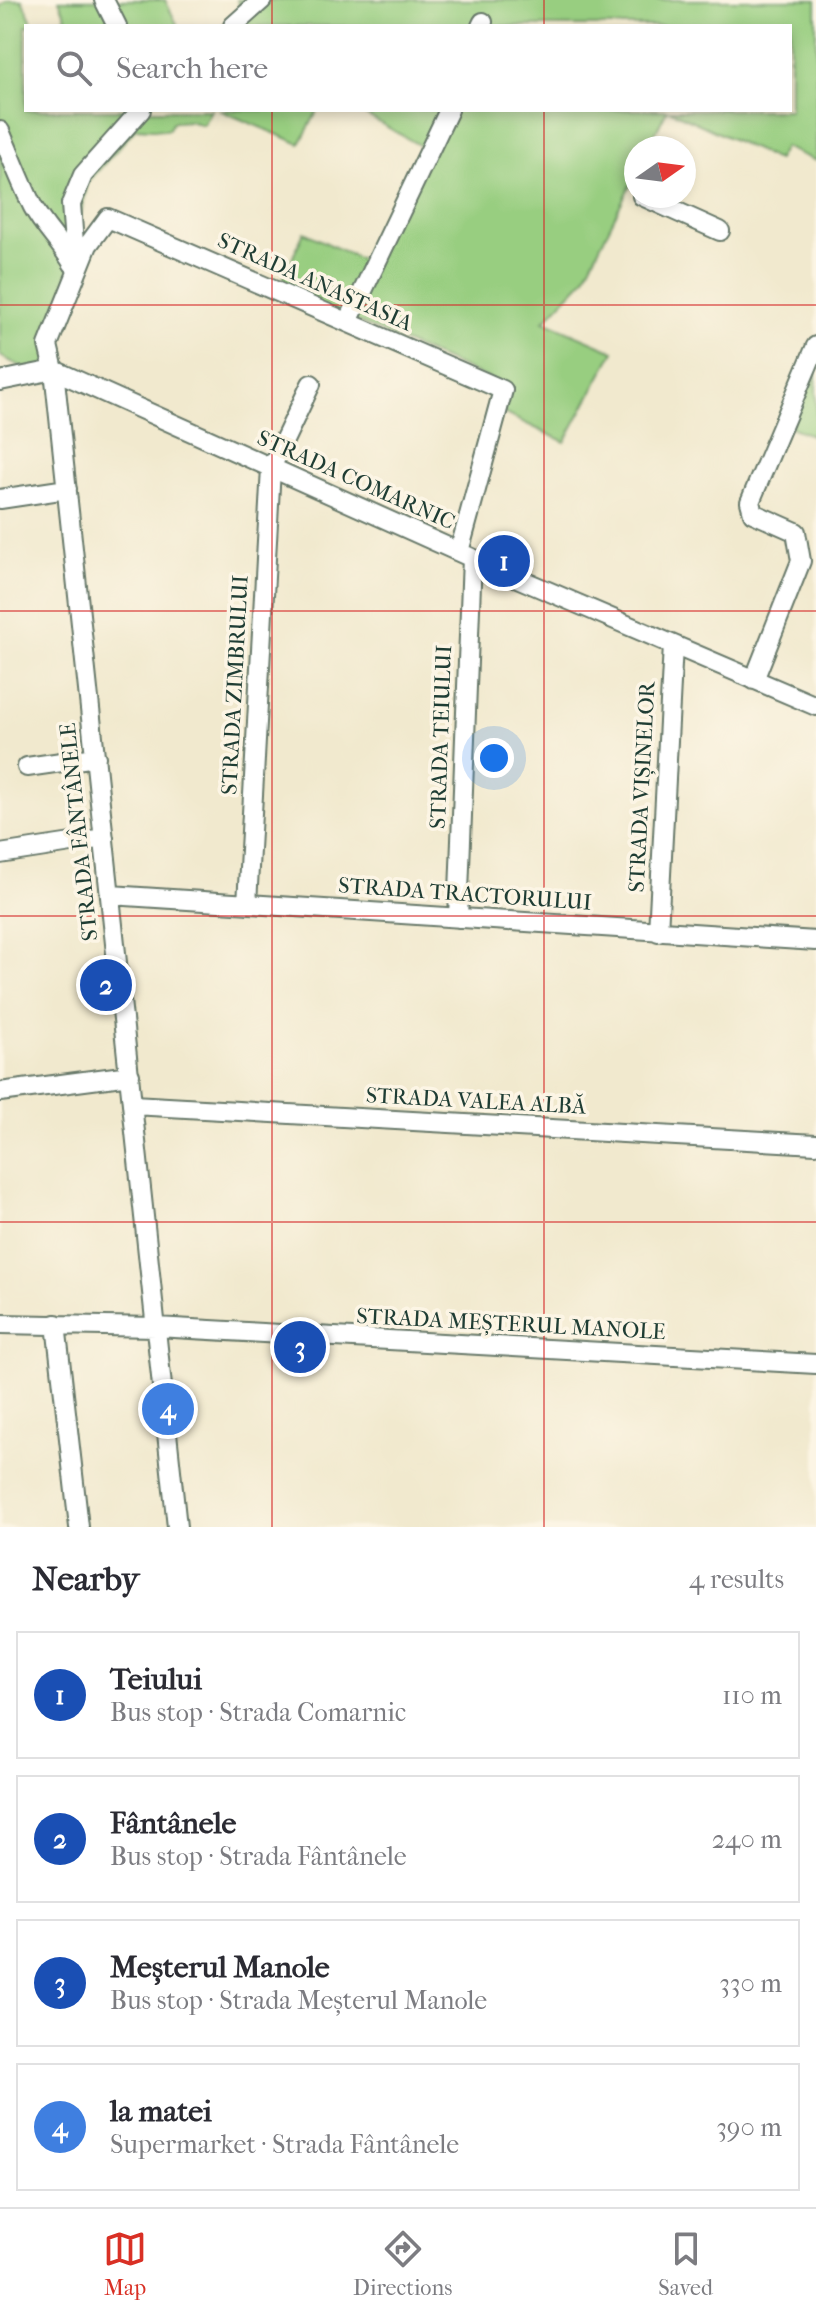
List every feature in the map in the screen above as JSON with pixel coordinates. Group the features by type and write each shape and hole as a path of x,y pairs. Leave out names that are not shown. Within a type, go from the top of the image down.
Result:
{"street":[{"path":"104,0 116,24"},
{"path":"235,24 262,0"},
{"path":"76,270 71,204 83,175 139,112"},
{"path":"348,322 448,112"},
{"path":"0,131 33,207 76,270"},
{"path":"669,208 720,231"},
{"name":"STRADA ANASTASIA","path":"108,218 503,390"},
{"name":"STRADA FÂNTÂNELE","path":"108,218 88,245 76,270 48,345 54,370 67,489 177,1527"},
{"path":"754,680 801,561 796,532 753,513 750,502 816,346"},
{"path":"0,381 54,370"},
{"name":"STRADA COMARNIC","path":"54,370 466,555 816,706"},
{"path":"271,468 311,384"},
{"name":"STRADA TEIULUI","path":"458,918 466,555 503,390"},
{"name":"STRADA ZIMBRULUI","path":"247,904 271,468"},
{"path":"0,499 67,489"},
{"name":"STRADA VIȘINELOR","path":"658,932 673,645"},
{"path":"27,767 96,757"},
{"path":"0,854 104,838"},
{"name":"STRADA TRACTORULUI","path":"110,895 816,941"},
{"path":"0,1092 130,1075"},
{"name":"STRADA VALEA ALBĂ","path":"133,1105 816,1144"},
{"name":"STRADA MEȘTERUL MANOLE","path":"0,1324 156,1327 816,1364"},
{"path":"56,1324 79,1527"}],"green space":[{"path":"8,0 22,0 33,24 24,24 24,112 210,112 203,125 189,121 173,122 168,130 136,128 88,182 47,367 22,367 0,356 0,6"},
{"path":"59,0 165,0 177,24 54,24 66,17"},
{"path":"237,0 816,0 816,161 784,147 777,160 673,112 792,112 792,24 224,24 242,11"},
{"path":"224,112 317,112 300,144"},
{"path":"361,112 666,112 654,136 624,136 624,197 584,279 544,321 614,351 565,442 503,413 511,388 279,288 304,232 368,263 424,148"},
{"path":"816,373 816,437 790,427"}],"place":[{"name":"Teiului","path":"504,561"},
{"name":"Fântânele","path":"106,985"},
{"name":"Meșterul Manole","path":"300,1347"},
{"name":"la matei","path":"168,1409"}]}
